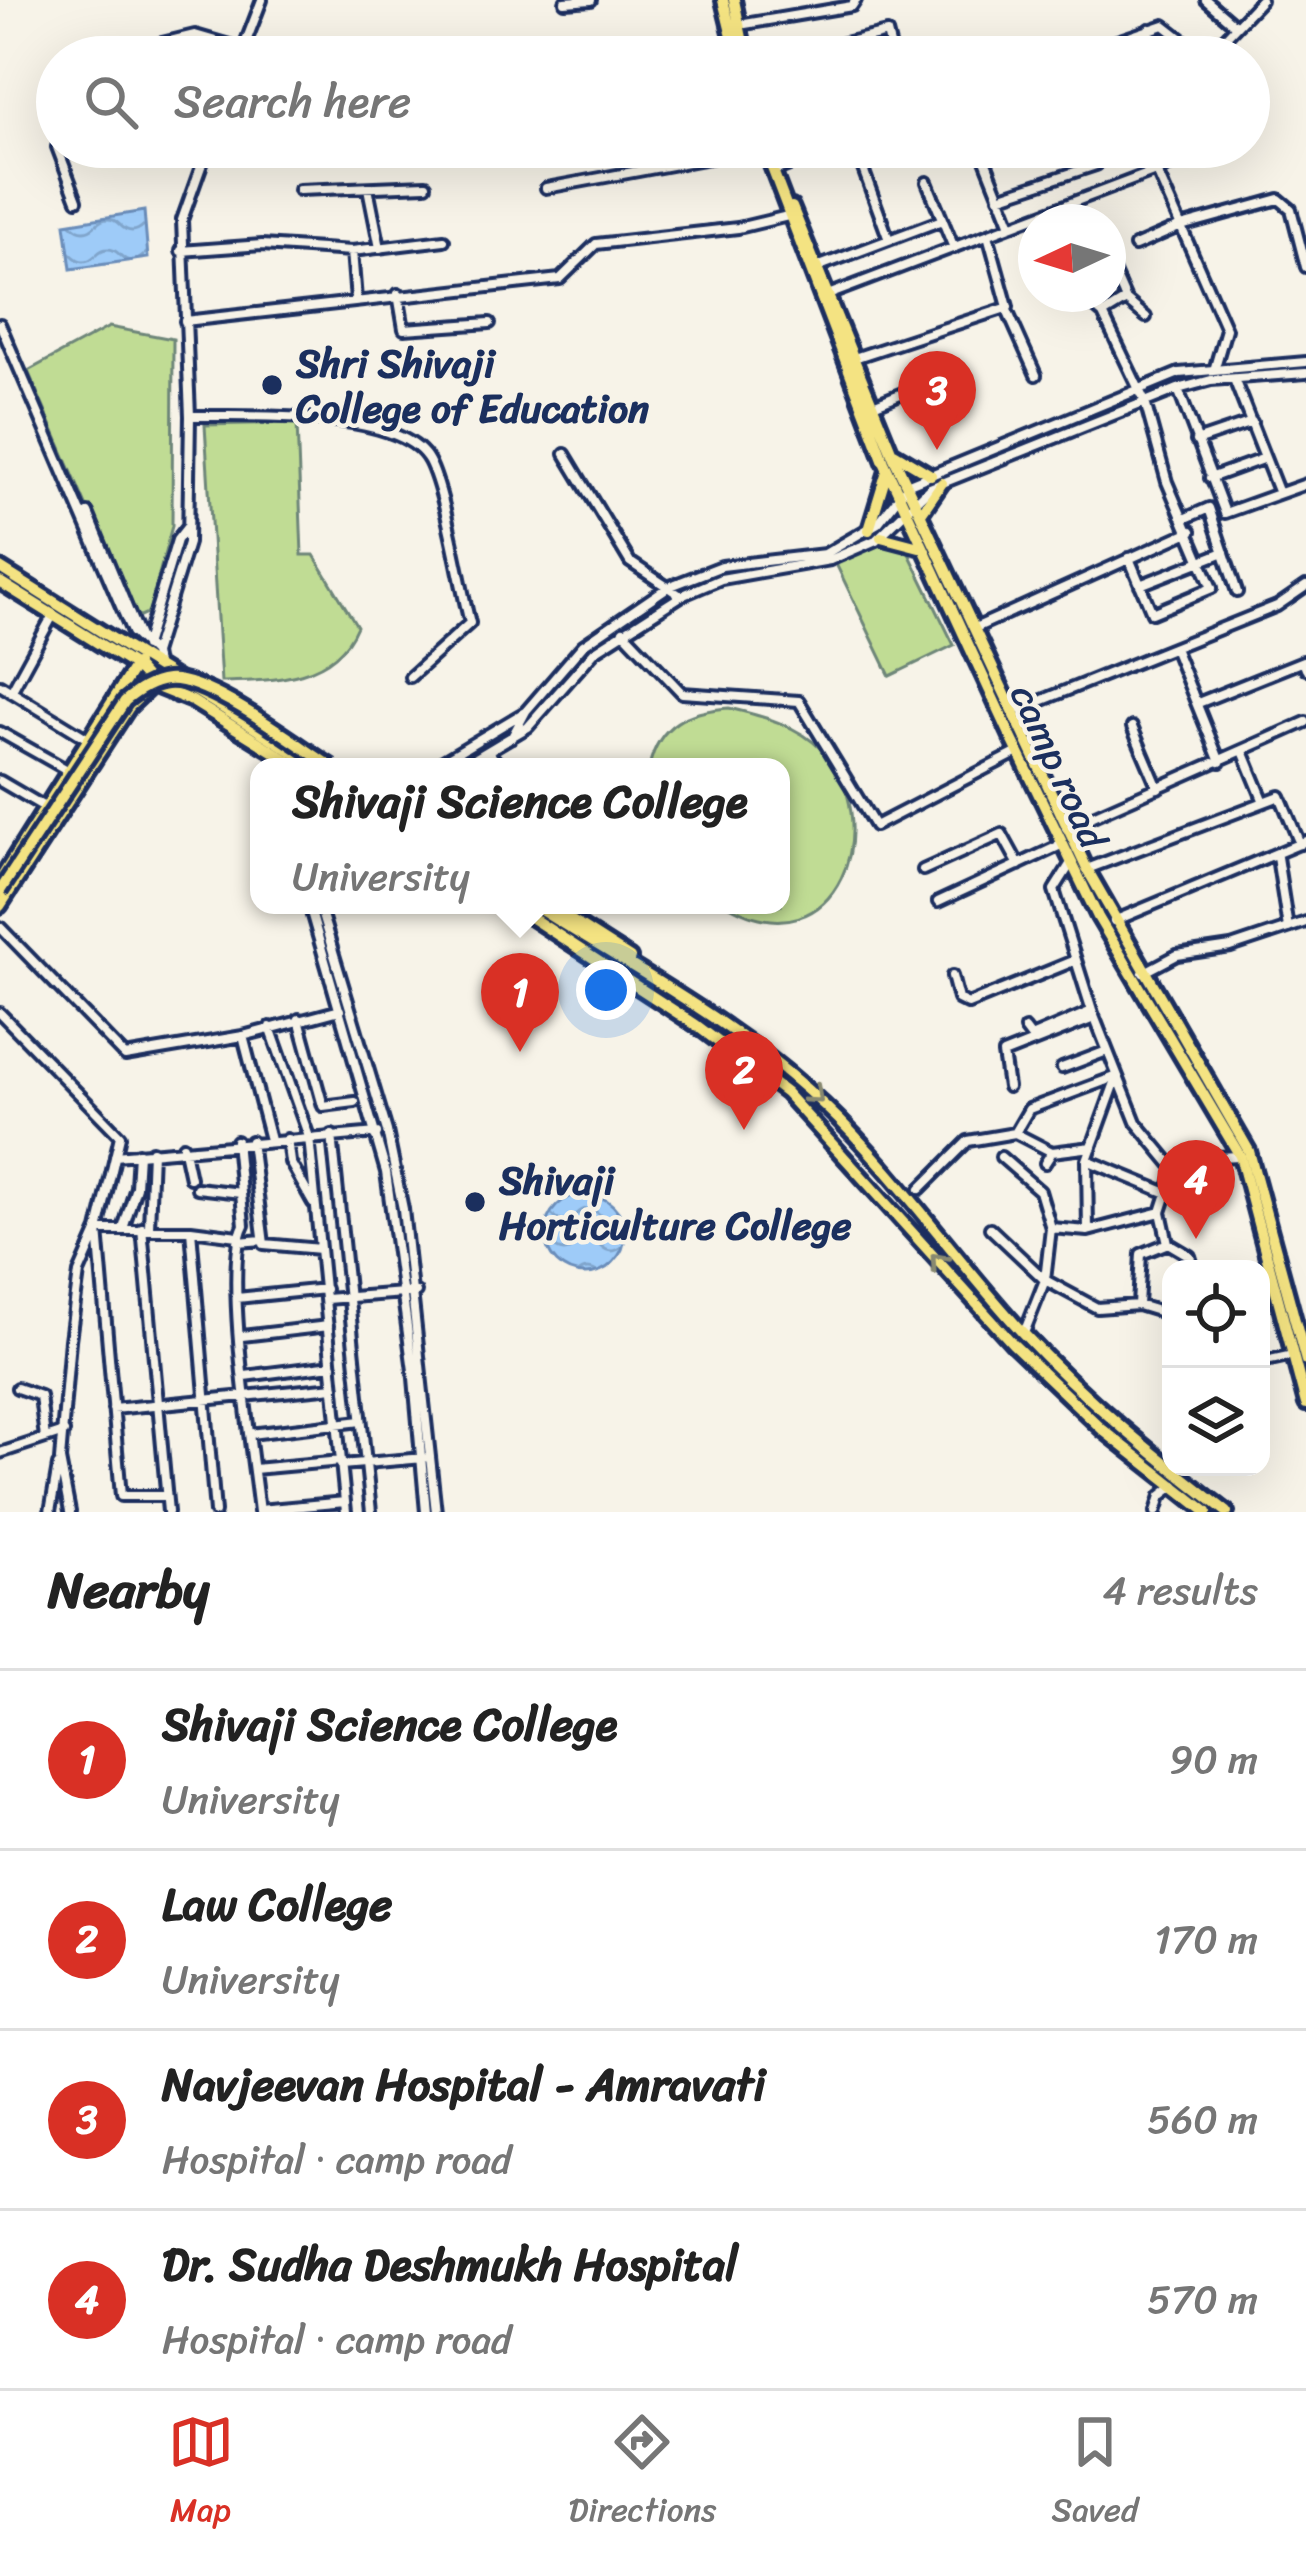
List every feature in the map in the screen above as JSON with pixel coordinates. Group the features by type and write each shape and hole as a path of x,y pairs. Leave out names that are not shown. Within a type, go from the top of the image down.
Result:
{"main road":[{"path":"723,0 731,36"},
{"path":"734,0 741,36"},
{"name":"camp road","path":"775,170 788,216 887,468 1018,752 1062,834 1087,869 1108,924 1143,973 1163,1017 1249,1151 1271,1271 1306,1361"},
{"name":"camp road","path":"775,170 891,451 1012,713 1071,862 1240,1156 1305,1393"},
{"path":"891,451 936,479 922,512"},
{"path":"887,468 875,533 923,548"},
{"path":"0,568 47,607"},
{"path":"0,582 145,655 279,755"},
{"path":"145,655 152,685"},
{"path":"145,655 152,685"},
{"path":"0,880 4,864 48,809 145,655"},
{"path":"0,891 125,701 148,685 168,680 206,690 317,758"},
{"path":"152,685 192,701 279,755"},
{"path":"0,906 129,707 152,685"},
{"path":"129,707 167,697 192,701"},
{"path":"526,914 696,1025 786,1094 1013,1344 1102,1430 1227,1512"},
{"path":"548,914 703,1007 823,1104 1024,1333 1207,1512"},
{"path":"561,914 642,965 654,980"},
{"path":"986,1315 998,1304"},
{"path":"1013,1344 1024,1333"}],"street":[{"path":"248,36 262,0"},
{"path":"565,2 591,0"},
{"path":"739,26 852,6 856,0"},
{"path":"1206,0 1236,26"},
{"path":"1226,36 1257,1"},
{"path":"1133,36 1171,27 1182,36"},
{"path":"1149,29 1152,36"},
{"path":"65,168 77,200"},
{"path":"145,655 189,524 182,220 201,168"},
{"path":"546,188 653,168"},
{"path":"775,170 780,168"},
{"path":"863,168 889,240"},
{"path":"988,168 1010,225"},
{"path":"999,197 1087,168"},
{"path":"828,295 1164,168"},
{"path":"1157,172 1226,329 1215,367"},
{"path":"927,182 954,248"},
{"path":"299,190 425,184"},
{"path":"368,188 380,248"},
{"path":"1135,246 1181,226 1280,200 1288,203 1306,267"},
{"path":"184,321 560,279 596,244 738,228 788,216"},
{"path":"817,267 942,220"},
{"path":"1294,226 1306,224"},
{"path":"988,235 1009,309 1036,375"},
{"path":"182,250 262,245 352,251 444,241"},
{"path":"352,251 356,300"},
{"path":"398,294 404,329 490,323"},
{"path":"1126,300 1146,317"},
{"path":"854,358 1009,309"},
{"path":"1100,312 1145,402 1167,482 1212,588 1152,613 1129,558"},
{"path":"0,324 145,655"},
{"path":"481,758 532,723 595,651 681,596 721,579 830,560 908,514 936,479 1139,389 1215,367 1306,362"},
{"path":"873,405 957,371"},
{"path":"511,739 526,711 593,636 668,587 722,566 825,554 875,533 908,484 936,479 1178,389 1306,373"},
{"path":"1234,379 1278,491"},
{"path":"1178,389 1225,513 1306,484"},
{"path":"190,416 328,419 408,438 429,460 470,623 410,677"},
{"path":"1196,441 1252,422"},
{"path":"565,454 630,562 681,596"},
{"path":"1210,478 1265,458"},
{"path":"1186,518 1209,508 1237,592"},
{"path":"973,629 1191,531"},
{"path":"1140,585 1224,552"},
{"path":"1012,713 1174,648 1306,586"},
{"path":"11,692 47,607"},
{"path":"623,631 682,693 799,701 874,826 1018,752"},
{"path":"1174,648 1220,762"},
{"path":"1198,703 1303,661 1306,669"},
{"path":"0,685 89,740"},
{"path":"448,758 526,711"},
{"path":"938,902 1019,865 1062,834 1306,722"},
{"path":"1132,727 1158,788"},
{"path":"0,732 70,772"},
{"path":"1243,752 1264,802"},
{"path":"490,754 493,758"},
{"path":"0,781 48,809"},
{"path":"1087,869 1280,796 1303,843 1108,924"},
{"path":"923,870 1002,834 1019,865"},
{"path":"1277,857 1288,928"},
{"path":"1071,862 1054,890 1093,1014 1136,1122 1175,1169"},
{"path":"313,914 388,1131 416,1292 426,1512"},
{"path":"322,914 340,1010 376,1133 436,1512"},
{"path":"1143,973 1178,955 1231,947 1306,922"},
{"path":"0,927 125,1056 243,1036 340,1010"},
{"path":"952,976 958,999 968,1004 1076,960"},
{"path":"0,1013 120,1136 98,1230 79,1273 64,1432 50,1512"},
{"path":"1025,1030 1031,1037 1093,1014"},
{"path":"1008,1087 1000,1060 1003,1054 1093,1014"},
{"path":"299,1019 323,1106 355,1102"},
{"path":"236,1141 244,1226 238,1239 238,1298 259,1511 345,1507 309,1137 270,1028"},
{"path":"243,1036 270,1140"},
{"path":"1062,1068 1107,1051"},
{"path":"1015,1133 1029,1109 1117,1077"},
{"path":"1088,1231 1087,1160 1117,1077"},
{"path":"116,1156 236,1141 388,1131"},
{"path":"920,1189 968,1141 1015,1133 1052,1152 1092,1147"},
{"path":"332,1135 370,1512"},
{"path":"287,1139 301,1189 316,1207"},
{"path":"251,1141 263,1240"},
{"path":"183,1146 190,1178"},
{"path":"152,1151 146,1228 168,1512"},
{"path":"1045,1162 1052,1152"},
{"path":"123,1229 136,1187 138,1153"},
{"path":"1191,1260 1168,1243 1161,1212 1175,1169 1194,1158 1240,1156"},
{"path":"1001,1157 1040,1191 1052,1228 1046,1280 1024,1333"},
{"path":"1087,1160 1167,1193"},
{"path":"197,1188 241,1192"},
{"path":"1052,1228 1088,1231 1161,1212"},
{"path":"990,1228 1046,1280 1097,1308 1138,1305 1162,1312"},
{"path":"98,1230 191,1230 263,1240 278,1250 320,1250"},
{"path":"98,1230 121,1496 166,1496"},
{"path":"191,1230 215,1512"},
{"path":"1138,1305 1141,1254 1168,1243"},
{"path":"238,1298 416,1292"},
{"path":"242,1336 328,1327"},
{"path":"1270,1360 1293,1354"},
{"path":"245,1376 332,1365"},
{"path":"113,1409 334,1387"},
{"path":"17,1388 41,1399 46,1438"},
{"path":"250,1433 361,1421"},
{"path":"0,1453 64,1432"},
{"path":"254,1468 426,1458"},
{"path":"60,1460 70,1512"},
{"path":"1156,1512 1161,1496 1178,1482"}],"green space":[{"path":"109,327 173,339 172,526 149,612 140,616 133,614 28,371"},
{"path":"297,423 302,555 314,555 357,626 347,644 317,668 261,681 221,682 205,425"},
{"path":"899,533 954,645 890,676 836,564"},
{"path":"729,708 791,728 822,750 842,780 851,813 851,847 841,878 824,902 799,917 766,919 752,914 790,914 790,758 652,758 668,730 701,712"}],"water":[{"path":"144,211 148,258 71,269 65,224"},
{"path":"585,1194 613,1206 625,1234 613,1262 585,1274 557,1262 545,1234 557,1206"}],"place":[{"name":"Shri Shivaji College of Education","path":"272,385"},
{"name":"Navjeevan Hospital - Amravati","path":"937,450"},
{"name":"Shivaji Science College","path":"520,1052"},
{"name":"Law College","path":"744,1130"},
{"name":"Shivaji Horticulture College","path":"475,1202"},
{"name":"Dr. Sudha Deshmukh Hospital","path":"1196,1239"}]}
